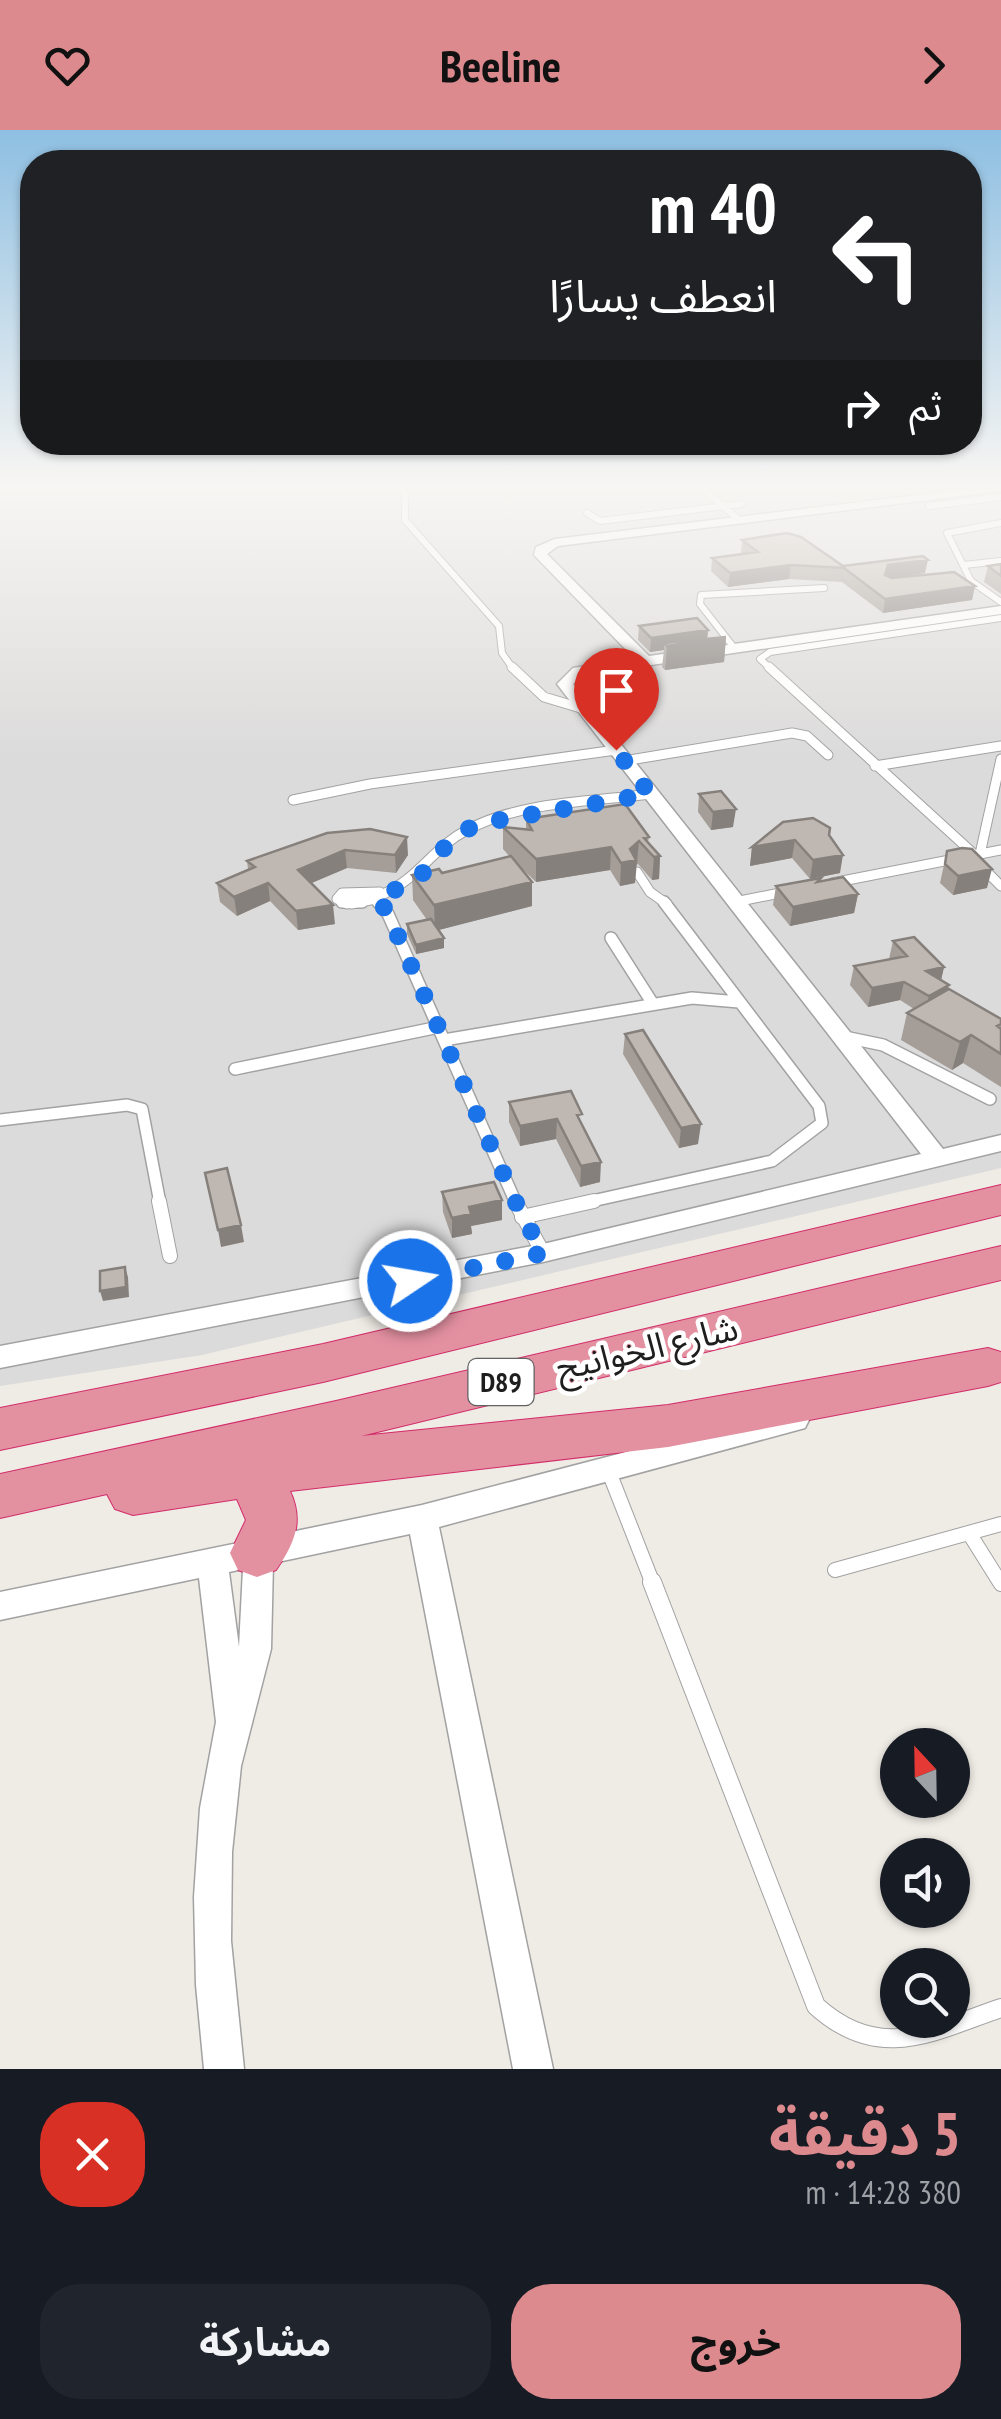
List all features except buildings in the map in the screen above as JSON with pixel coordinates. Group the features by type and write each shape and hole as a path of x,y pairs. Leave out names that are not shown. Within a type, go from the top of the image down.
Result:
{"highway":[{"name":"شارع الخوانيج","path":"0,1428 323,1364 1001,1200"},
{"name":"شارع الخوانيج","path":"0,1496 336,1422 1001,1262"},
{"path":"0,1512 246,1473 668,1426 994,1365"},
{"path":"234,1558 270,1538 276,1520 272,1502 246,1473"}],"street":[{"path":"560,575 646,662"},
{"path":"938,1159 564,684 570,675 1001,606"},
{"path":"0,1357 544,1253 1001,1143"},
{"path":"0,1606 422,1518 609,1472 994,1365"},
{"path":"422,1518 533,2069"},
{"path":"224,2069 213,1968 215,1869 232,1724 234,1558"},
{"path":"232,1724 255,1652 260,1617 234,1558"}],"lane":[{"path":"454,575 499,626 502,653 517,674 544,697 584,709"},
{"path":"970,575 973,583 1001,606"},
{"path":"735,648 700,604 701,594 721,590 776,594 824,588"},
{"path":"1001,618 761,656 764,666 975,855 1001,886"},
{"path":"293,800 370,784 792,733 807,736 828,755"},
{"path":"875,766 1001,746"},
{"path":"975,855 997,794 1001,759"},
{"path":"544,1253 522,1216 379,898 422,874 451,840 476,824 650,794"},
{"path":"735,902 1001,850"},
{"path":"522,1216 772,1162 818,1128 823,1112 667,904 650,892 636,872"},
{"path":"611,938 653,1004"},
{"path":"444,1040 653,1004 708,997 739,1002"},
{"path":"235,1069 438,1028"},
{"path":"840,1036 883,1045 990,1099"},
{"path":"0,1120 128,1105 142,1109 170,1256"},
{"path":"609,1472 816,2006 831,2025 851,2039 872,2045 894,2043 1001,2008"},
{"path":"835,1570 1001,1524"},
{"path":"969,1533 1001,1585"}],"shaded area":[{"path":"0,575 1001,575 1001,1168 202,1355 0,1386"}],"route":[{"path":"410,1281 544,1253 522,1216 386,909 376,901 422,874 451,840 476,824 650,794 616,750"}]}
